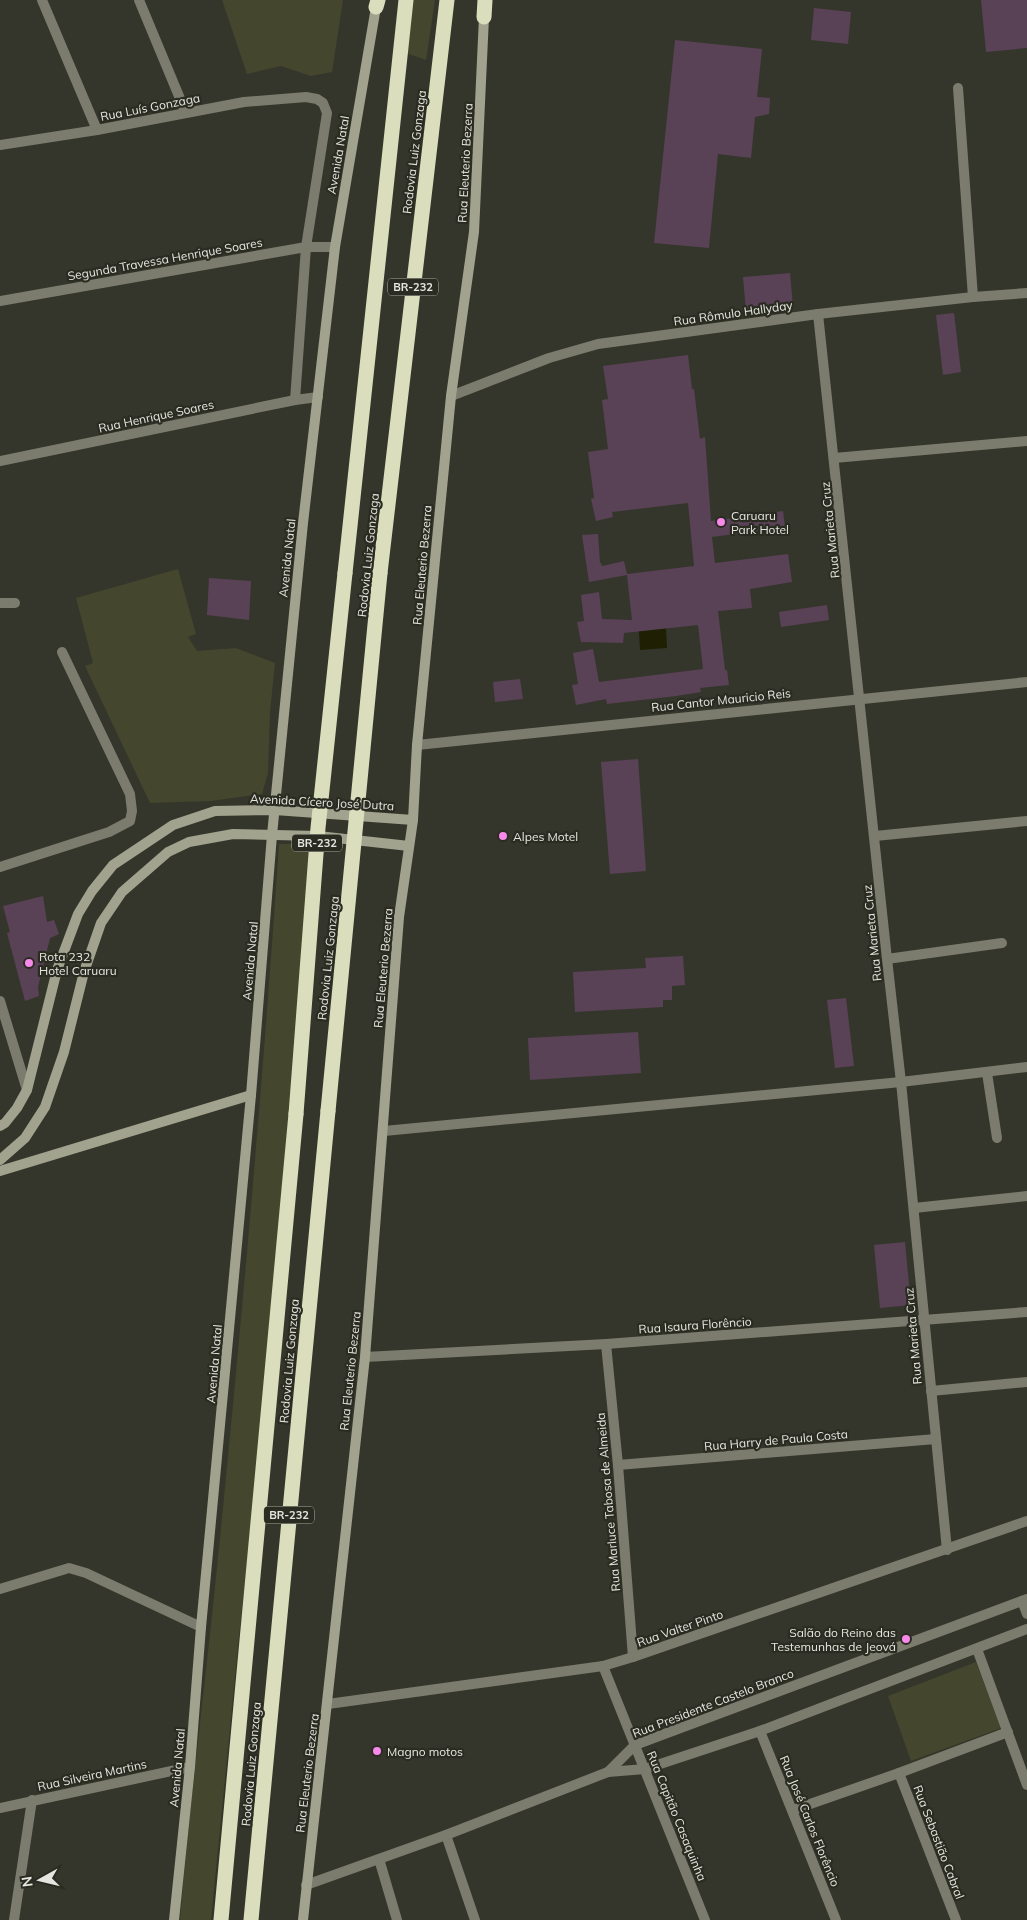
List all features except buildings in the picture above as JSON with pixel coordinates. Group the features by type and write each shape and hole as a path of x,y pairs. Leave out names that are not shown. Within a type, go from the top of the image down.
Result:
{"highway":[{"name":"Rodovia Luiz Gonzaga","path":"221,1920 296,1114 318,828 406,0"},
{"name":"Rodovia Luiz Gonzaga","path":"251,1920 380,573 447,0"},
{"path":"484,17 485,0"}],"street":[{"path":"42,0 97,130"},
{"path":"139,0 186,113"},
{"name":"Avenida Natal","path":"174,1920 190,1767 201,1627 252,1095 272,835 303,522 335,247 377,4"},
{"name":"Rua Eleuterio Bezerra","path":"304,1920 306,1884 328,1704 365,1357 384,1131 399,917 413,820 417,745 451,396 474,232 484,17"},
{"path":"958,88 973,297"},
{"name":"Rua Luís Gonzaga","path":"0,145 97,130 244,102 306,97 317,99 322,103 326,113 306,246"},
{"path":"295,400 306,246"},
{"name":"Segunda Travessa Henrique Soares","path":"0,300 306,246 335,247"},
{"name":"Rua Rômulo Hallyday","path":"451,396 549,358 598,344 818,314 1027,293"},
{"name":"Rua Marieta Cruz","path":"818,314 875,836 886,959 901,1082 947,1550"},
{"name":"Rua Henrique Soares","path":"0,461 295,400 318,397"},
{"path":"834,458 1027,441"},
{"path":"0,602 15,603"},
{"path":"0,866 109,832 130,821 132,811 130,794 62,652"},
{"name":"Rua Cantor Mauricio Reis","path":"417,745 1027,682"},
{"name":"Avenida Cícero José Dutra","path":"0,1126 5,1123 17,1108 27,1090 57,970 78,914 92,891 113,865 172,825 215,811 275,810 413,820"},
{"path":"875,836 1027,820"},
{"path":"0,1160 25,1138 45,1107 64,1052 84,972 102,923 122,892 168,852 190,842 233,834 318,836 409,846"},
{"path":"886,959 1002,943"},
{"path":"0,1001 27,1090"},
{"path":"384,1131 901,1082 1027,1067"},
{"path":"987,1073 997,1138"},
{"path":"0,1171 252,1095"},
{"path":"914,1208 1027,1196"},
{"name":"Rua Isaura Florêncio","path":"365,1357 606,1344 1027,1312"},
{"name":"Rua Marluce Tabosa de Almeida","path":"606,1344 618,1465 633,1657"},
{"path":"931,1391 1027,1382"},
{"name":"Rua Harry de Paula Costa","path":"618,1465 936,1439"},
{"name":"Rua Valter Pinto","path":"328,1704 603,1666 947,1550 1027,1520"},
{"path":"0,1589 70,1568 86,1573 201,1627"},
{"path":"1024,1600 1027,1614"},
{"name":"Rua Presidente Castelo Branco","path":"608,1772 635,1745 1024,1600"},
{"path":"306,1884 446,1835 608,1772 645,1769 760,1731 1027,1630"},
{"path":"977,1649 1027,1785"},
{"name":"Rua Capitão Casaquinha","path":"603,1666 705,1920"},
{"name":"Rua José Carlos Florêncio","path":"760,1731 836,1920"},
{"path":"793,1810 1008,1732"},
{"name":"Rua Silveira Martins","path":"0,1808 190,1767"},
{"name":"Rua Sebastião Cabral","path":"899,1773 956,1920"},
{"path":"14,1920 32,1800"},
{"path":"446,1835 475,1920"},
{"path":"379,1858 397,1920"}],"shaded area":[{"path":"222,0 343,0 332,72 311,76 281,66 247,74"},
{"path":"411,0 435,0 426,60 406,53"},
{"path":"178,569 196,634 188,637 197,651 236,648 275,663 270,712 268,773 262,794 211,801 150,803 85,666 93,663 76,598"},
{"path":"666,628 667,648 640,650 639,631"},
{"path":"279,844 320,844 296,1114 239,1637 211,1920 180,1920 244,1290"},
{"path":"976,1662 1001,1728 911,1761 888,1696"}],"place":[{"name":"Caruaru Park Hotel","path":"721,522"},
{"name":"Alpes Motel","path":"503,836"},
{"name":"Rota 232 Hotel Caruaru","path":"29,963"},
{"name":"Salão do Reino das Testemunhas de Jeová","path":"906,1639"},
{"name":"Magno motos","path":"377,1751"}]}
